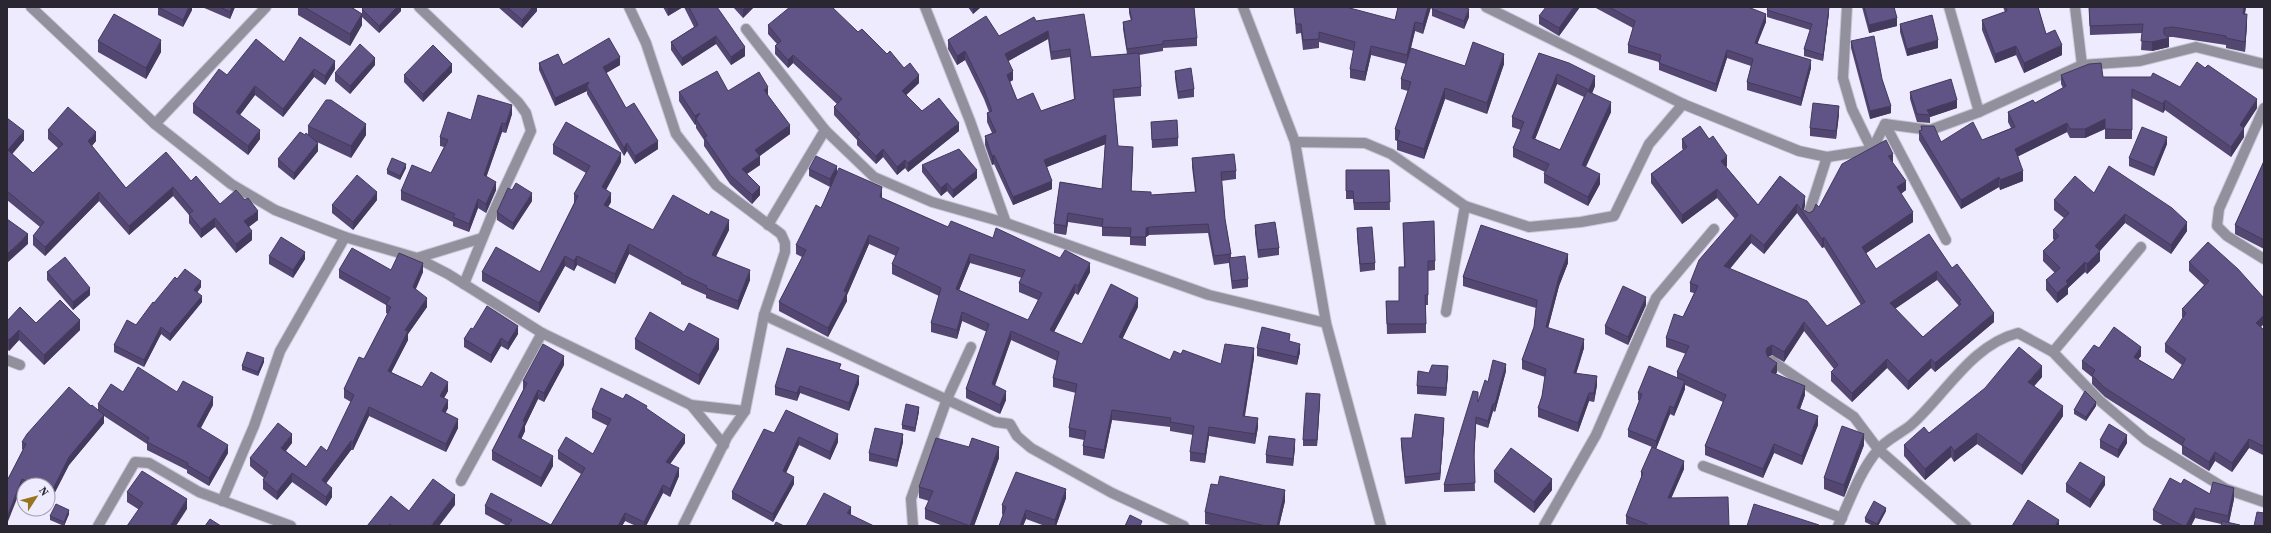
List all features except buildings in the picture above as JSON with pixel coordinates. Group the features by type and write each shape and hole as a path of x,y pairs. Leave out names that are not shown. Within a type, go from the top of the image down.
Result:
{"street":[{"path":"31,7 155,124 231,184 275,210 345,237 417,258 464,284 542,333 691,405 745,411"},
{"path":"155,124 266,7"},
{"path":"419,7 518,102 526,113 531,131 482,238 464,284"},
{"path":"629,7 646,43 676,134 716,186 781,234 785,242 785,252 764,315 745,411 724,445 683,526"},
{"path":"925,7 970,121 1006,224"},
{"path":"1243,7 1295,142 1326,323 1380,526"},
{"path":"1486,7 1683,104 1799,151 1827,157 1872,150"},
{"path":"1847,7 1843,78 1852,109 1872,150"},
{"path":"1949,7 1979,112"},
{"path":"2075,7 2082,64"},
{"path":"746,29 825,130 874,177 932,202 1006,224 1208,295 1326,323"},
{"path":"1885,124 1930,130 1979,112 2082,64 2140,61 2196,47 2264,64"},
{"path":"1295,142 1365,143 1391,154 1465,206 1529,227 1581,222 1614,216 1648,144 1683,104"},
{"path":"2264,108 2219,209 2218,226 2227,236 2264,259"},
{"path":"1872,150 1885,124"},
{"path":"1885,124 1946,240"},
{"path":"768,225 825,130"},
{"path":"1808,216 1827,157"},
{"path":"1446,312 1465,206"},
{"path":"1544,526 1596,435 1656,298 1714,229"},
{"path":"222,501 254,426 280,351 345,237"},
{"path":"417,258 482,238"},
{"path":"2053,352 2141,247"},
{"path":"764,315 995,422 1010,424 1017,436 1030,448 1112,493 1184,526"},
{"path":"461,481 542,333"},
{"path":"1703,466 1840,522 1861,473 1878,449 1911,425 1976,357 2006,336 2018,333 2053,352 2099,400 2146,440 2226,489 2264,502"},
{"path":"913,526 911,499 947,400 971,347"},
{"path":"7,360 20,365"},
{"path":"1772,361 1854,417 1878,449 1966,526"},
{"path":"691,405 724,445"},
{"path":"98,526 135,462 149,463 199,492 291,526"}]}
